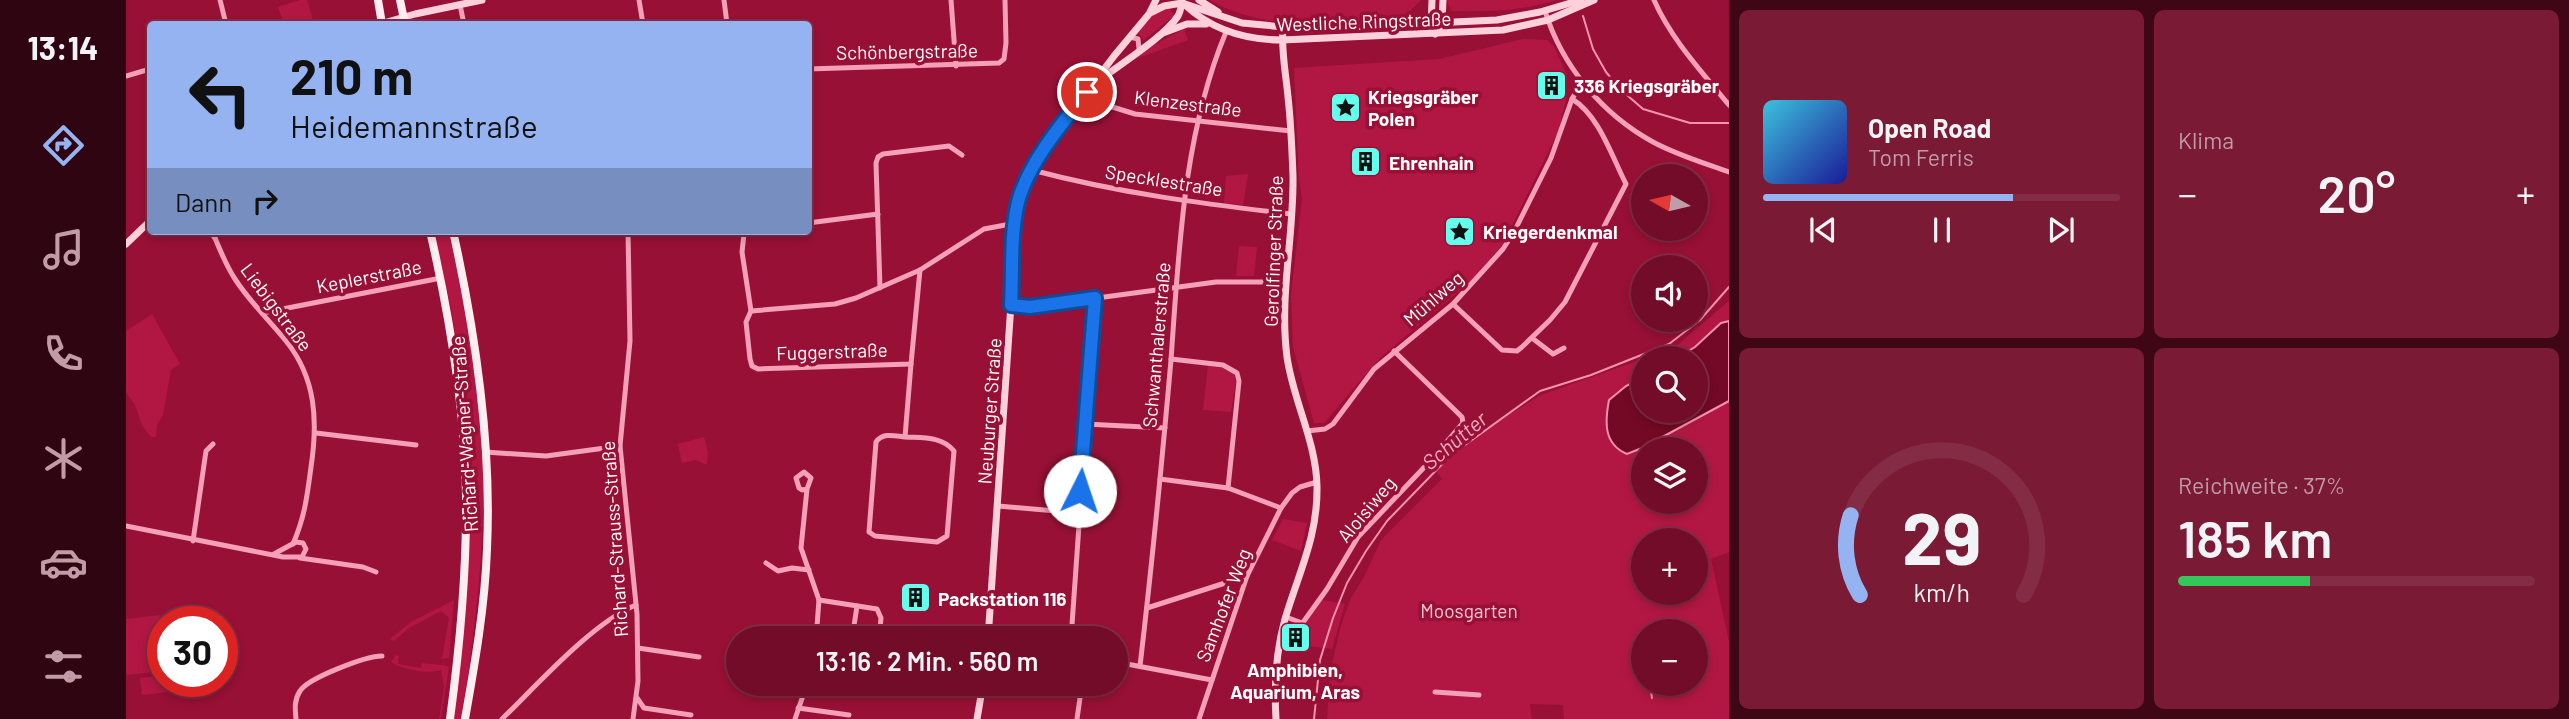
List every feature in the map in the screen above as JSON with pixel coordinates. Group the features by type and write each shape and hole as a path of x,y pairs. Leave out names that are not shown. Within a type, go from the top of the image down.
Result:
{"main road":[{"path":"378,0 381,21"},
{"path":"400,0 404,21 482,0"},
{"name":"Neuburger Straße","path":"989,626 1016,223 1022,190 1050,141 1149,14 1156,0"},
{"name":"Westliche Ringstraße","path":"1199,0 1234,21"},
{"path":"1432,0 1430,23 1435,34"},
{"path":"1435,34 1442,23 1443,0"},
{"name":"Westliche Ringstraße","path":"1181,1 1234,21 1283,28 1497,20 1545,11 1581,0"},
{"name":"Westliche Ringstraße","path":"1181,1 1210,24 1226,32 1253,38 1282,40 1496,31 1548,20 1594,0"},
{"path":"1149,14 1181,1"},
{"name":"Neuburger Straße","path":"1094,83 1159,34 1179,14 1181,1"},
{"name":"Neuburger Straße","path":"1159,34 1193,23 1210,24"},
{"name":"Gerolfinger Straße","path":"1276,719 1276,678 1286,617 1312,542 1317,505 1317,482 1307,431 1288,361 1284,332 1284,282 1291,214 1291,131 1283,28"},
{"path":"126,244 147,224"},
{"name":"Richard-Wagner-Straße","path":"431,235 441,278 458,382 466,492 464,580 450,719"},
{"name":"Richard-Wagner-Straße","path":"454,235 475,340 485,452 488,530 480,629 465,719"},
{"path":"978,719 981,696"}],"street":[{"path":"220,0 225,21"},
{"path":"639,0 642,21"},
{"path":"724,0 727,21"},
{"path":"951,0 956,66"},
{"name":"Schönbergstraße","path":"812,69 994,65 1004,59 1005,0"},
{"path":"1654,0 1661,16 1679,42 1729,105"},
{"path":"460,5 463,21"},
{"path":"1545,11 1558,46 1582,82 1619,118 1654,143 1729,172"},
{"name":"Schwanthalerstraße","path":"1140,666 1185,202 1207,87 1226,32"},
{"path":"1130,37 1138,39 1139,49"},
{"path":"126,76 147,70"},
{"name":"Mühlweg","path":"1307,431 1325,429 1333,424 1374,369 1453,304 1485,271 1514,232 1551,158 1572,99 1582,82"},
{"name":"Klenzestraße","path":"1084,96 1135,114 1291,131"},
{"path":"1453,304 1502,350 1517,351 1565,302 1626,184 1598,129 1580,104 1572,99"},
{"path":"880,288 878,157 883,153 949,146 962,155"},
{"name":"Specklestraße","path":"1032,170 1118,191 1291,214"},
{"path":"812,222 878,214"},
{"path":"751,312 835,303 880,288 919,270 984,229 1016,223"},
{"name":"Liebigstraße","path":"213,235 235,281 288,343 304,370 313,401 316,433 301,529 303,543"},
{"name":"Richard-Strauss-Straße","path":"628,235 630,341 620,446 636,605 637,698 633,719"},
{"name":"Fuggerstraße","path":"744,235 742,252 751,312 746,323 750,359 752,366 758,369 911,364 919,270"},
{"name":"Keplerstraße","path":"262,313 441,278"},
{"path":"1011,305 1030,307 1216,282 1284,282"},
{"path":"1072,626 1095,298"},
{"path":"1532,338 1553,354 1563,348"},
{"name":"Aloisiweg","path":"1286,617 1302,623 1304,621 1358,537 1463,423 1462,417 1394,351"},
{"path":"1171,359 1223,365 1237,373 1240,381 1228,488"},
{"path":"905,437 911,364"},
{"path":"1085,424 1165,428"},
{"path":"316,433 416,445"},
{"path":"884,435 905,437 939,439 954,451 947,536 944,540 937,542 875,536 869,532 876,442 884,435"},
{"path":"193,541 206,451 213,444"},
{"path":"485,452 546,456 620,446"},
{"path":"1160,479 1228,488 1281,508"},
{"name":"Samhofer Weg","path":"1199,719 1247,576 1281,508 1292,493 1300,487 1317,482"},
{"path":"807,489 801,548 820,600 818,626"},
{"path":"999,506 1079,513"},
{"path":"126,526 193,541 362,567 376,572"},
{"name":"Liebigstraße","path":"292,545 301,529"},
{"path":"274,554 298,542 303,543 306,551 316,561"},
{"path":"292,545 290,553 297,557"},
{"path":"297,557 306,551"},
{"path":"766,563 778,571 792,568 809,570"},
{"path":"1147,608 1247,576"},
{"path":"820,600 877,609 880,613 880,626"},
{"path":"502,719 573,650 625,610 636,605"},
{"path":"854,626 857,606"},
{"path":"638,648 699,657"},
{"path":"296,719 296,700 303,686 369,658 382,656"},
{"path":"1128,664 1212,680"},
{"path":"1435,692 1479,695"},
{"path":"795,719 802,696"},
{"path":"1077,719 1080,696"},
{"path":"637,698 644,708 691,715"},
{"path":"798,708 849,715"}],"green space":[{"path":"307,0 313,21 283,21 278,7"},
{"path":"1209,0 1421,0 1408,13 1397,18 1301,24 1254,17"},
{"path":"1447,0 1557,0 1517,9 1451,11"},
{"path":"1168,8 1175,15 1144,40 1137,32 1151,16"},
{"path":"1184,29 1188,40 1132,60 1156,44"},
{"path":"1523,39 1547,40 1554,47 1567,75 1566,100 1558,132 1503,244 1471,281 1381,357 1324,423 1314,423 1293,347 1291,296 1302,198 1294,68 1439,59"},
{"path":"1248,174 1243,205 1224,203 1226,176"},
{"path":"435,235 451,235 474,352 483,444 484,490 479,582 461,719 454,719 468,464 463,380"},
{"path":"1239,246 1257,247 1254,276 1236,276"},
{"path":"1729,301 1729,321 1714,328 1694,346 1676,346 1693,332 1708,332 1708,319"},
{"path":"152,314 180,364 171,370 156,437 151,437 143,427 135,405 126,392 126,331"},
{"name":"Moosgarten","path":"1631,363 1631,383 1626,386 1627,454 1631,452 1631,514 1708,514 1708,437 1660,437 1687,423 1708,423 1708,412 1729,401 1729,552 1711,559 1729,642 1729,719 1564,719 1563,705 1530,704 1532,719 1327,719 1330,672 1341,625 1351,598 1381,540 1442,479 1434,468 1499,421 1541,395"},
{"path":"1208,366 1222,368 1234,374 1236,381 1231,412 1203,410"},
{"path":"704,437 708,452 707,465 696,460 682,463 678,444"},
{"path":"1283,519 1307,523 1301,551 1272,540"},
{"path":"454,600 449,658 442,659 449,618 441,611 409,628 394,641 390,639 411,622"},
{"path":"1322,600 1345,604 1332,649 1285,643 1288,627 1304,626"},
{"path":"147,617 147,673 126,675 126,619"},
{"path":"396,655 399,656 398,664 421,668 422,663 449,666 441,719 444,687 441,670 423,671 402,667 391,662"},
{"path":"147,677 147,694 142,695 140,678"}],"shaded area":[{"path":"1729,321 1729,401 1708,412 1708,346 1696,346 1721,323"},
{"path":"1631,383 1631,423 1688,423 1662,437 1631,437 1631,452 1627,454 1619,450 1610,438 1607,416 1609,400"}],"waterway":[{"name":"Schutter","path":"1583,16 1593,49 1606,72 1620,89 1643,109 1690,123 1729,123"},
{"name":"Schutter","path":"1314,719 1320,660 1333,618 1347,583 1387,521 1451,455 1540,391 1591,375 1669,344 1700,320 1729,287"}],"place":[{"name":"336 Kriegsgräber","path":"1551,85"},
{"name":"Kriegsgräber Polen","path":"1345,107"},
{"name":"Ehrenhain","path":"1366,162"},
{"name":"Kriegerdenkmal","path":"1460,231"},
{"name":"Packstation 116","path":"915,598"},
{"name":"Amphibien, Aquarium, Aras","path":"1295,638"}],"route":[{"path":"1080,491 1095,298 1030,307 1011,305 1016,212 1022,190 1050,141 1087,92"}]}
